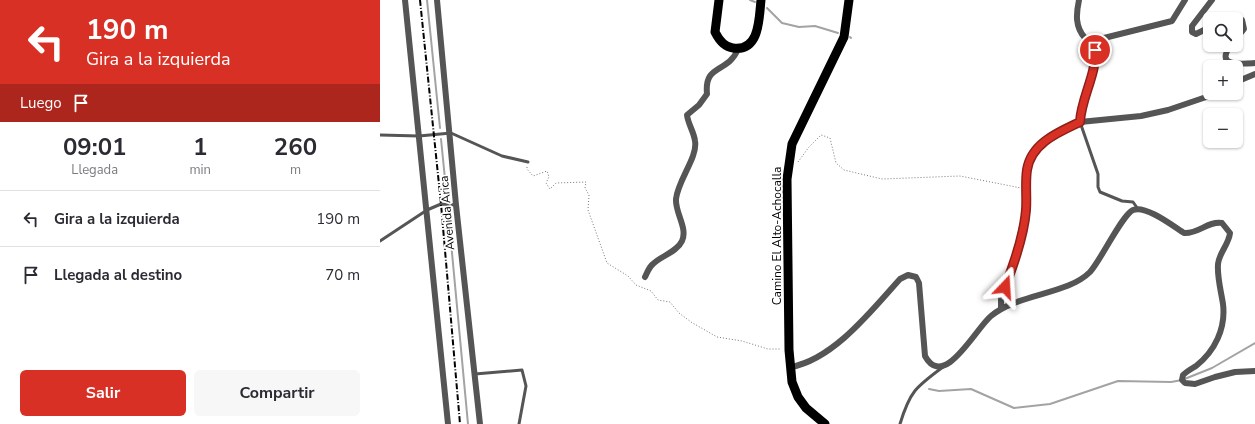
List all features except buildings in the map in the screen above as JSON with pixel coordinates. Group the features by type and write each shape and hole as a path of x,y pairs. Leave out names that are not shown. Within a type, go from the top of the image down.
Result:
{"main road":[{"path":"719,0 715,32 724,44 738,49 744,47 754,39 757,31 761,0"},
{"name":"Camino El Alto-Achocalla","path":"825,424 814,417 798,397 792,382 789,350 787,179 792,144 798,129 844,37 849,0"}],"street":[{"name":"Avenida Arica","path":"405,0 448,424"},
{"name":"Avenida Arica","path":"437,0 451,133 456,205 480,424"},
{"path":"1079,0 1076,17 1078,26 1081,34 1095,50"},
{"path":"1080,122 1083,103 1095,62 1095,50 1104,38 1172,21 1186,0"},
{"path":"1203,30 1196,34 1192,32 1192,26 1212,0"},
{"path":"645,277 652,264 674,250 682,241 683,230 677,213 676,199 682,177 694,153 695,141 687,115 699,105 707,94 706,83 710,74 734,58 738,49"},
{"path":"1226,52 1228,62 1234,64 1255,63"},
{"path":"1243,79 1255,74"},
{"path":"1001,308 1001,298 1011,270 1026,209 1028,167 1032,156 1039,146 1048,138 1080,122 1140,116 1168,110 1203,98"},
{"path":"791,367 801,365 826,352 862,321 900,279 908,275 916,277 919,283 925,356 930,364 936,367 943,366 962,351 990,317 1001,308 1015,301 1067,285 1084,278 1097,262 1129,212 1138,209 1146,210 1184,233 1199,231 1208,224 1215,222 1222,223 1230,233 1229,239 1218,262 1223,307 1223,324 1218,339 1212,348 1202,360 1183,375 1182,380 1185,383 1195,384 1234,372 1255,372"}],"lane":[{"path":"1080,122 1098,174 1098,187 1100,192 1122,201 1133,202 1138,209"},
{"path":"380,135 419,136 451,133 502,156 528,162"},
{"path":"380,241 427,210 441,204 456,205"},
{"path":"900,424 904,409 912,393 919,384 943,366"},
{"path":"475,374 522,370 526,386 520,424"}],"path":[{"path":"796,166 809,147 821,135 830,138 836,163 844,170 882,179 960,176 1026,189"},
{"path":"528,162 526,169 533,176 547,171 549,177 546,183 550,189 556,183 586,182 585,188 589,195 588,210 607,263 628,276 636,285 651,291 658,300 670,302 679,313 691,322 717,337 768,349 789,350"}],"waterway":[{"path":"427,0 440,128"},
{"path":"750,0 755,2"},
{"path":"767,8 782,23 799,27 815,26 838,33"},
{"path":"441,139 447,199"},
{"path":"448,210 468,424"},
{"path":"929,389 939,391 971,389 1014,408 1050,404 1118,381 1171,382 1182,380 1212,368 1255,343"}],"railway":[{"path":"420,0 441,204 460,424"}],"route":[{"path":"1005,287 1015,259 1026,209 1028,167 1032,156 1039,146 1048,138 1080,122 1080,115 1095,62 1095,50"}]}
